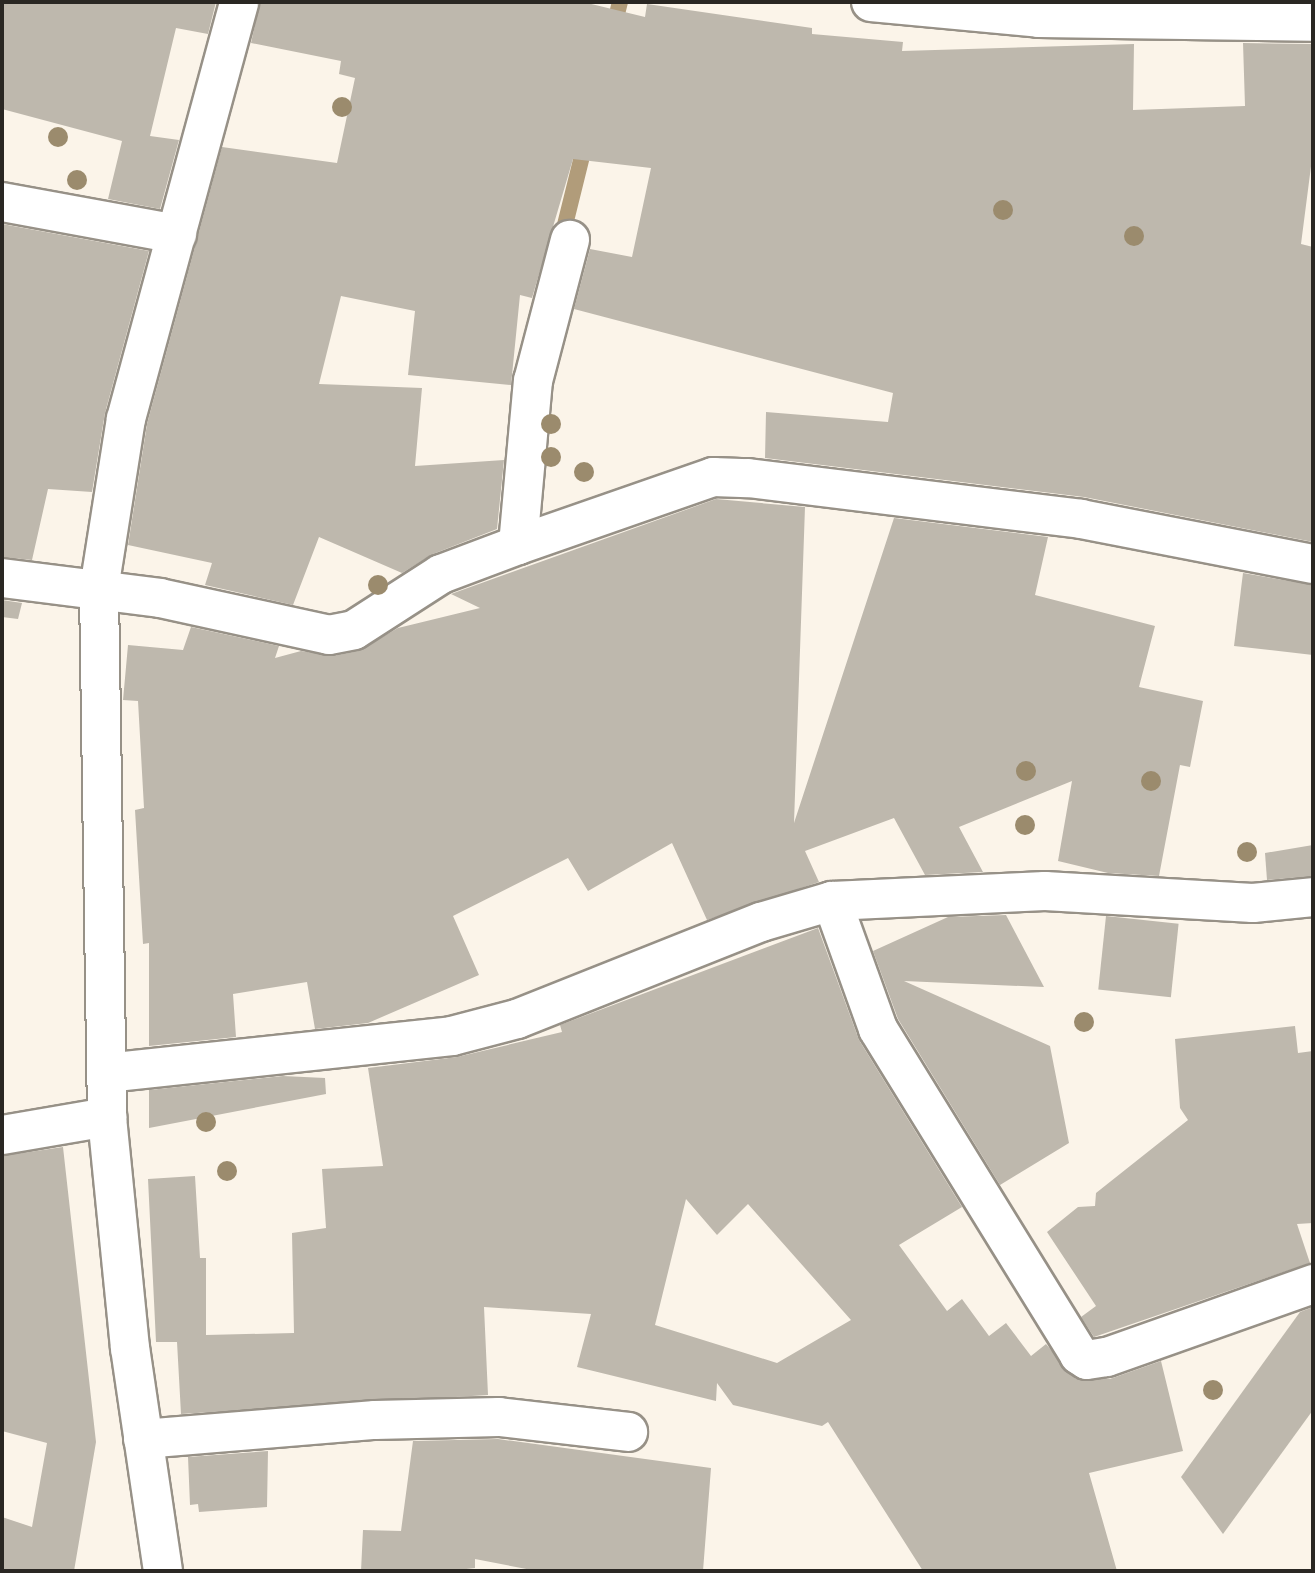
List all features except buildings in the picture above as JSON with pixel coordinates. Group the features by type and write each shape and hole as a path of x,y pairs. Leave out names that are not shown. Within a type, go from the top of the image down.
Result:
{"street":[{"path":"163,1571 143,1439 107,1117 99,589 125,419 239,2"},
{"path":"871,2 1039,18 1313,22"},
{"path":"2,202 177,234"},
{"path":"518,545 533,381 570,240"},
{"path":"2,578 99,589 329,635 354,631 441,574 713,477 748,478 1081,519 1313,564"},
{"path":"106,1073 452,1036 517,1019 761,922 832,901 1045,891 1253,903 1313,897"},
{"path":"832,901 878,1029 1079,1355 1087,1360 1107,1357 1313,1284"},
{"path":"2,1135 107,1117"},
{"path":"143,1439 375,1420 485,1418 628,1432"}],"waterway":[{"path":"613,30 620,2"},
{"path":"561,241 586,140"}]}
